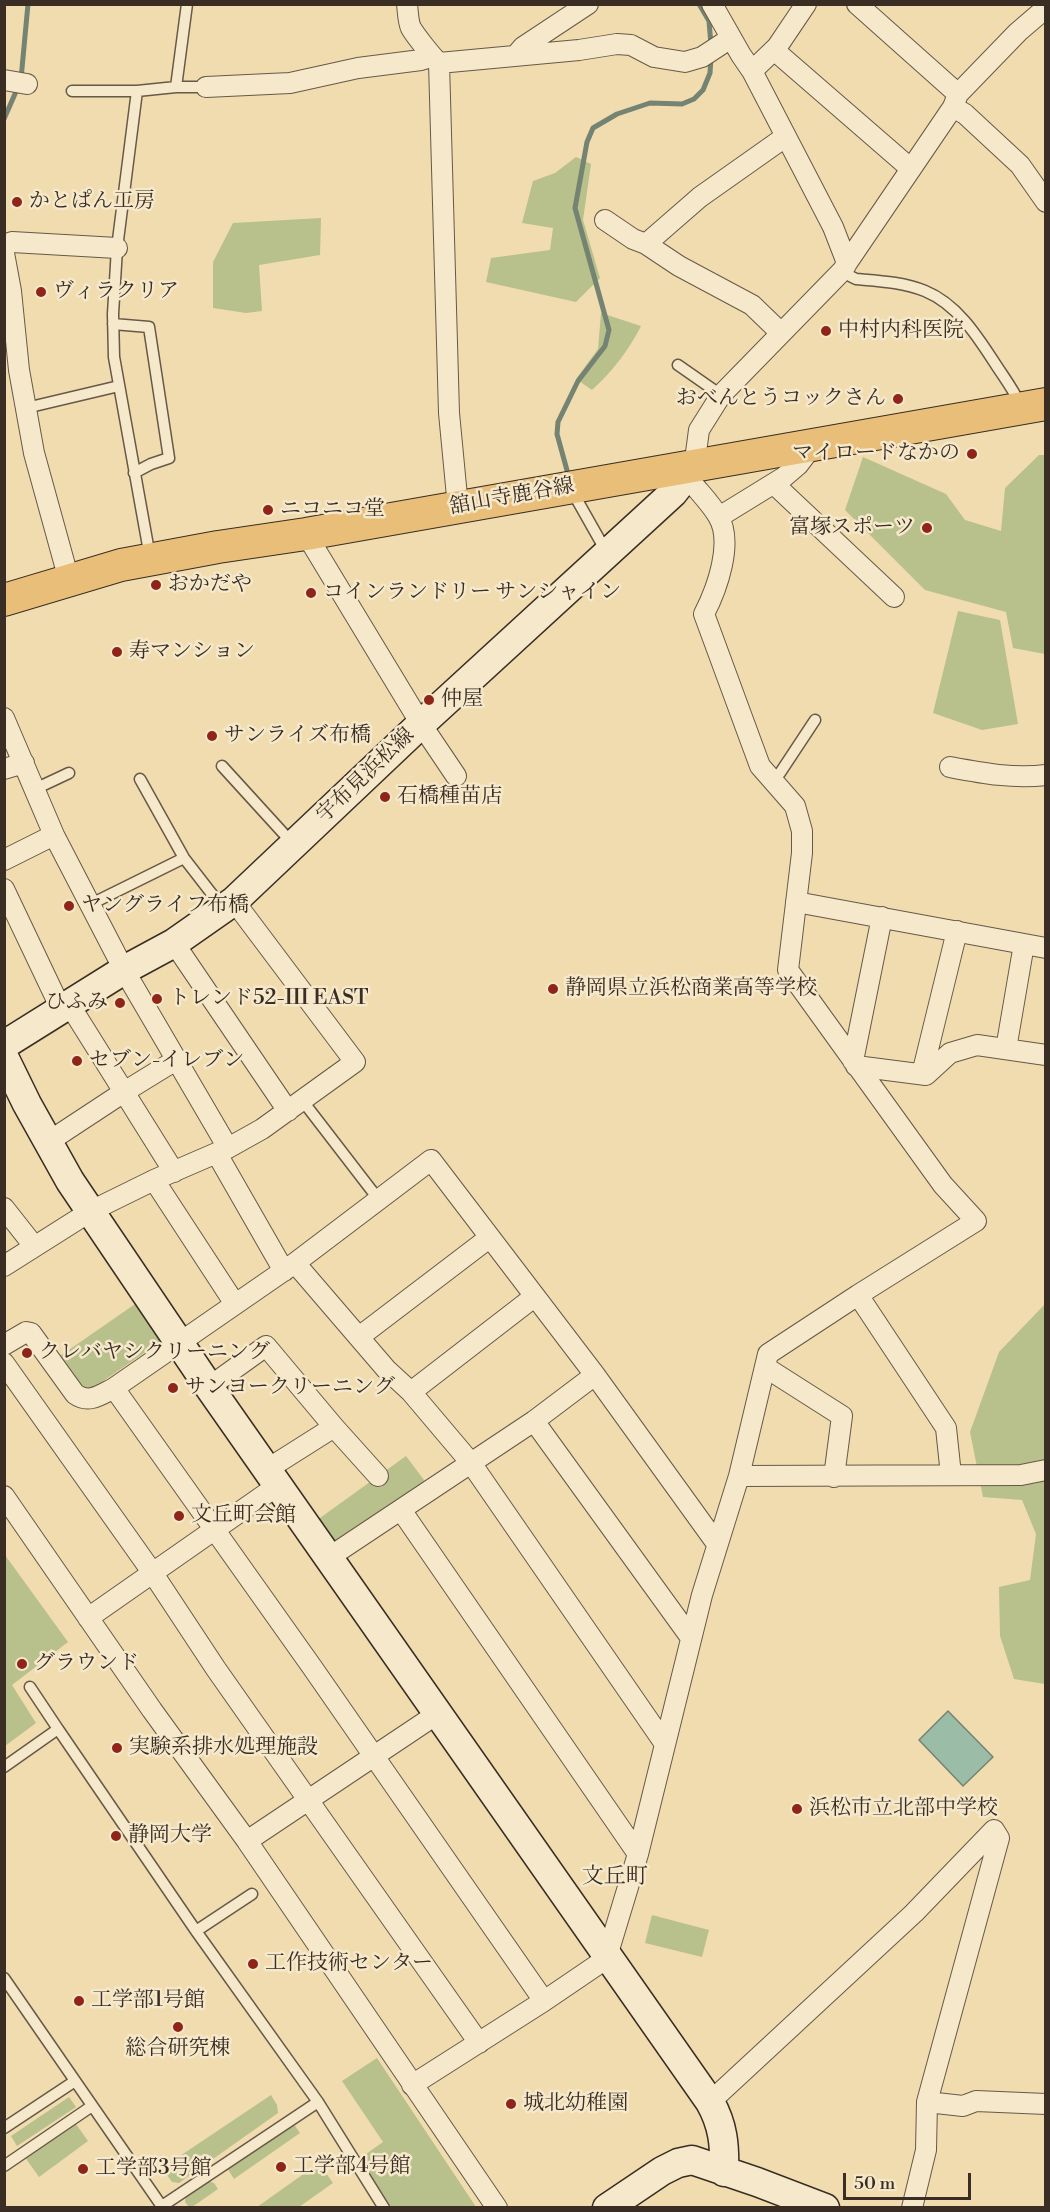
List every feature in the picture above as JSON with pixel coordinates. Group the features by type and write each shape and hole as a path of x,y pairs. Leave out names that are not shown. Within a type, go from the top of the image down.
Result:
{"main road":[{"name":"舘山寺鹿谷線","path":"4,600 121,565 1034,406"}],"street":[{"path":"407,4 411,28 427,46 435,60 448,408 458,507"},
{"path":"516,55 523,47 588,4"},
{"path":"712,4 727,40 752,71 833,227 845,267"},
{"path":"752,71 774,50 806,4"},
{"path":"857,4 956,100 965,114 1020,165 1046,202"},
{"path":"412,2085 544,2001 597,1965 608,1953 638,1854 691,1638 739,1476 768,1353 976,1221 943,1185 788,970 802,853 802,831 795,807 760,766 704,614 716,591 722,562 724,533 719,517 692,483 699,430 721,395 845,267 956,100 1018,32 1042,14"},
{"path":"206,87 290,83 358,68 421,60 579,50 617,44 631,45 654,57 669,61 685,62 702,57 727,40"},
{"path":"774,50 910,168"},
{"path":"646,244 700,197 785,137"},
{"path":"606,220 679,266 752,305 782,333"},
{"path":"4,244 12,242 117,248"},
{"path":"4,253 11,291 19,370 34,453 69,580"},
{"path":"719,517 774,484 798,465 814,444"},
{"name":"宇布見浜松線","path":"4,1045 124,970 174,943 230,905 673,493 695,465"},
{"path":"774,484 894,597"},
{"path":"306,534 456,776"},
{"path":"4,718 54,835 124,970 176,1060 222,1151 290,1267 386,1369 411,1392 471,1462 665,1744"},
{"path":"4,769 24,763"},
{"path":"950,767 992,775 1030,777 1046,775"},
{"path":"4,860 54,835"},
{"path":"4,889 65,1007 124,1092 174,1172"},
{"path":"796,902 1046,948"},
{"path":"4,1266 91,1211 154,1180 222,1151 262,1129 354,1062 230,905"},
{"path":"854,1064 882,917"},
{"path":"922,1074 957,931"},
{"path":"174,943 295,1105"},
{"path":"1006,1049 1024,944"},
{"path":"854,1064 926,1075 950,1053 977,1045 1046,1055"},
{"path":"4,1057 70,1181 209,1388 437,1714 608,1953 710,2102 722,2127 725,2142 724,2172"},
{"path":"48,1142 176,1060"},
{"path":"4,1345 26,1332 31,1333 75,1394 82,1399 93,1399 114,1388 290,1267 431,1160 595,1375 717,1544"},
{"path":"154,1180 235,1304"},
{"path":"4,1208 34,1246"},
{"path":"358,1337 489,1238"},
{"path":"858,1295 946,1428 951,1475"},
{"path":"411,1392 534,1297"},
{"path":"209,1388 266,1346 378,1476"},
{"path":"4,1363 479,2043"},
{"path":"765,1367 842,1416 834,1477"},
{"path":"328,1558 534,1421 595,1375"},
{"path":"114,1388 374,1755 544,2001"},
{"path":"534,1421 691,1638"},
{"path":"88,1618 215,1530 272,1478 334,1427"},
{"path":"739,1476 1021,1475 1046,1470"},
{"path":"4,1496 247,1841 497,2208"},
{"path":"401,1510 638,1854"},
{"path":"247,1841 437,1714"},
{"path":"710,2102 905,1921 994,1830 999,1838 927,2102 926,2150 912,2208"},
{"path":"927,2102 963,2106 976,2101 1046,2104"},
{"path":"607,2208 662,2170 692,2160 825,2208"}],"lane":[{"path":"176,87 187,4"},
{"path":"72,91 137,91 206,87"},
{"path":"137,91 117,248 113,324 114,357 151,560"},
{"path":"845,267 856,279 906,285 927,292 947,304 959,314 984,346 1011,388 1034,406"},
{"path":"113,324 149,327 170,458 134,473"},
{"path":"678,365 721,395"},
{"path":"26,408 119,386"},
{"path":"570,487 607,553"},
{"path":"771,777 780,773 815,720"},
{"path":"222,766 294,845"},
{"path":"35,789 69,773"},
{"path":"140,779 184,858 230,905"},
{"path":"91,904 184,858"},
{"path":"295,1105 379,1200"},
{"path":"30,1687 196,1931 318,2102 384,2208"},
{"path":"4,1767 58,1729"},
{"path":"196,1931 252,1894"},
{"path":"4,1978 163,2207 318,2102"},
{"path":"4,2128 75,2081"},
{"path":"4,2166 92,2106"}],"shaded area":[{"path":"576,157 591,164 583,220 600,278 576,302 486,282 491,258 550,250 553,228 522,223 533,181 555,173"},
{"path":"321,218 320,255 259,265 262,311 246,313 213,308 213,262 233,223"},
{"path":"601,313 641,326 631,344 607,376 592,390 576,379 598,349"},
{"name":"富塚スポーツ","path":"1039,455 1045,455 1045,654 1013,648 1006,612 925,590 845,510 863,457 946,494 965,520 1001,531 1005,488"},
{"path":"958,611 1000,620 1018,724 982,730 933,713"},
{"path":"138,1302 161,1336 160,1342 93,1388 83,1388 60,1356"},
{"path":"1045,1304 1045,1684 1014,1679 1000,1636 999,1587 1030,1580 1036,1534 1022,1500 983,1497 970,1432 999,1352"},
{"path":"406,1456 427,1484 333,1549 313,1523"},
{"name":"グラウンド","path":"5,1555 68,1642 12,1685 36,1723 5,1746"},
{"path":"948,1711 993,1757 963,1786 919,1740"},
{"path":"652,1915 709,1930 702,1957 645,1943"},
{"path":"377,2058 476,2207 391,2207 359,2159 383,2142 342,2081"},
{"path":"271,2095 277,2105 278,2113 179,2183 172,2182 162,2168"},
{"path":"69,2097 76,2107 17,2146 11,2136"},
{"path":"71,2117 88,2141 39,2177 22,2153"},
{"path":"289,2117 300,2133 234,2179 227,2168"},
{"path":"319,2163 333,2183 299,2207 257,2207"},
{"path":"205,2180 214,2183 218,2189 189,2207 185,2202 186,2194"}],"waterway":[{"path":"21,79 28,4"},
{"path":"699,4 709,21 711,45"},
{"path":"568,474 557,434 558,422 578,381 605,346 609,330 575,208 587,142 593,128 617,114 650,103 682,104 694,99 703,90 710,73 711,57"},
{"path":"4,119 18,87"}],"place":[{"name":"かとぱん工房","path":"17,202"},
{"name":"ヴィラクリア","path":"41,292"},
{"name":"中村内科医院","path":"826,331"},
{"name":"おべんとうコックさん","path":"898,399"},
{"name":"マイロードなかの","path":"972,454"},
{"name":"ニコニコ堂","path":"268,510"},
{"name":"富塚スポーツ","path":"927,528"},
{"name":"おかだや","path":"156,585"},
{"name":"コインランドリー サンシャイン","path":"311,593"},
{"name":"寿マンション","path":"117,652"},
{"name":"仲屋","path":"429,700"},
{"name":"サンライズ布橋","path":"212,736"},
{"name":"石橋種苗店","path":"385,797"},
{"name":"ヤングライフ布橋","path":"69,906"},
{"name":"静岡県立浜松商業高等学校","path":"553,989"},
{"name":"トレンド52-III EAST","path":"157,999"},
{"name":"ひふみ","path":"120,1003"},
{"name":"セブン-イレブン","path":"77,1061"},
{"name":"クレバヤシクリーニング","path":"27,1353"},
{"name":"サンヨークリーニング","path":"173,1388"},
{"name":"文丘町会館","path":"179,1516"},
{"name":"グラウンド","path":"22,1664"},
{"name":"実験系排水処理施設","path":"117,1748"},
{"name":"浜松市立北部中学校","path":"797,1809"},
{"name":"静岡大学","path":"116,1836"},
{"name":"工作技術センター","path":"253,1964"},
{"name":"工学部1号館","path":"79,2001"},
{"name":"総合研究棟","path":"178,2027"},
{"name":"城北幼稚園","path":"511,2104"},
{"name":"工学部4号館","path":"281,2167"},
{"name":"工学部3号館","path":"83,2169"}],"district":[{"name":"文丘町","path":"615,1878"}]}
